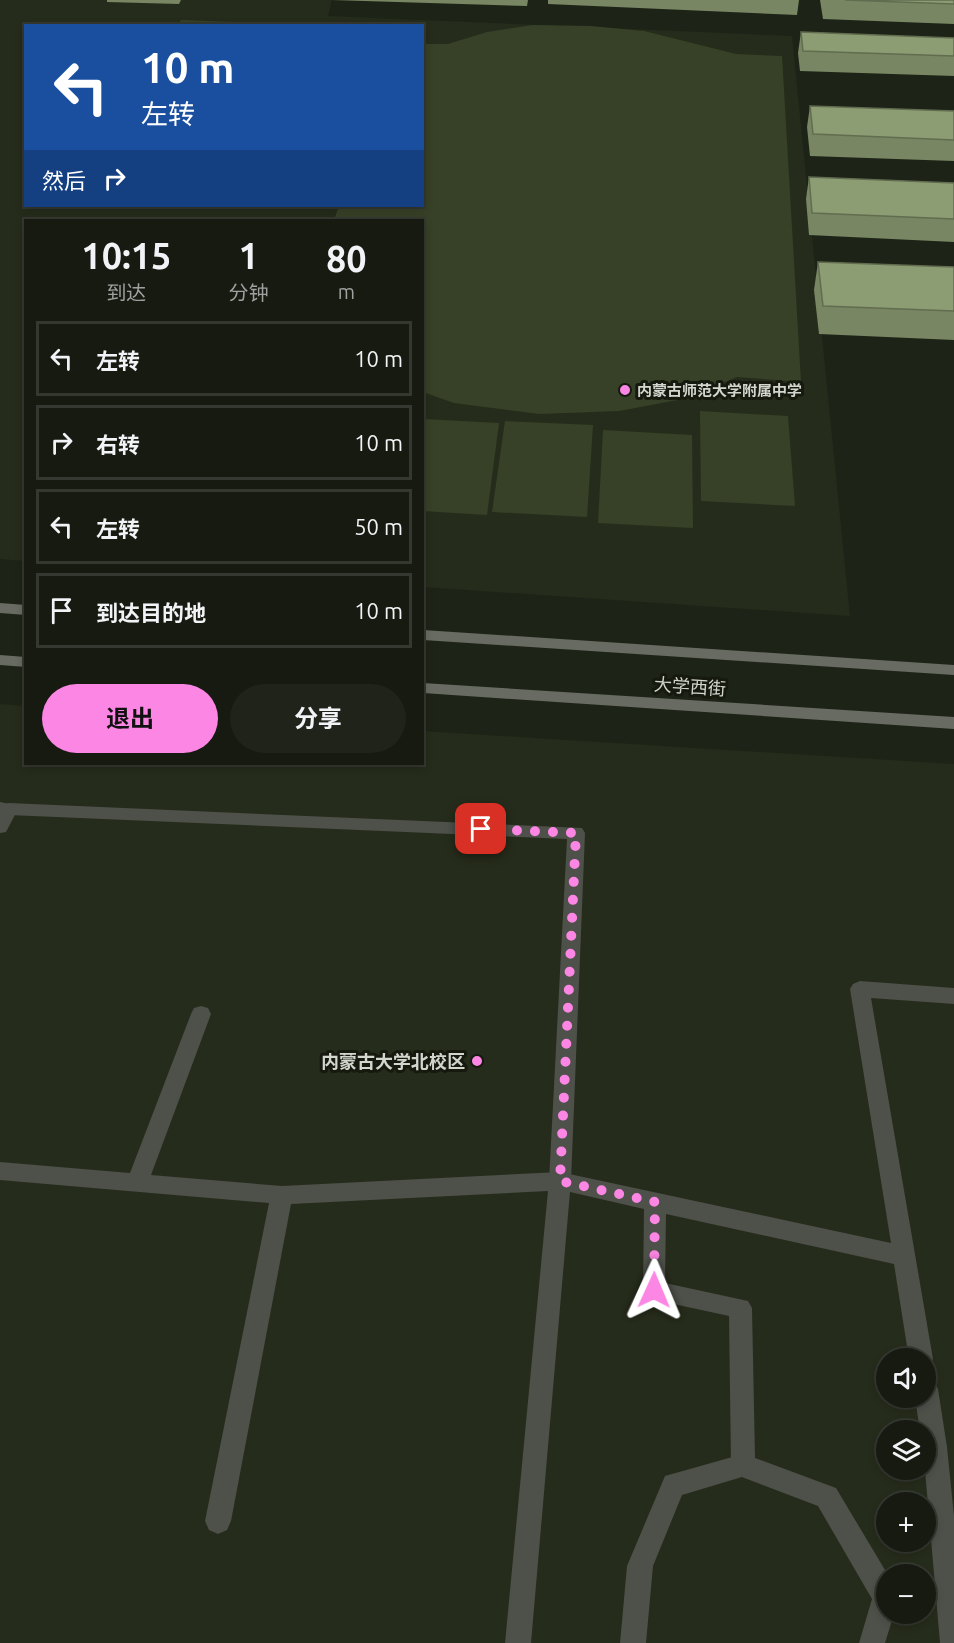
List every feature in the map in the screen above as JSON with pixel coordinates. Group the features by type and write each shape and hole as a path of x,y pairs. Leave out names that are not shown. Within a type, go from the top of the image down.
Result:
{"main road":[{"path":"0,608 24,610"},
{"name":"大学西街","path":"424,635 954,670"},
{"path":"0,660 24,662"},
{"name":"大学西街","path":"424,688 954,723"}],"street":[{"path":"0,827 5,808 576,833 560,1181 518,1643"},
{"path":"919,1348 860,989 954,996"},
{"path":"137,1182 201,1014"},
{"path":"0,1171 282,1195 560,1181 904,1256"},
{"path":"218,1521 282,1195"},
{"path":"655,1202 654,1290 740,1308 743,1466"},
{"path":"929,1408 935,1447 953,1643"},
{"path":"633,1643 640,1566 674,1485 743,1466 827,1497 886,1597 872,1643"}],"shaded area":[{"name":"内蒙古师范大学附属中学","path":"0,0 332,0 328,16 792,36 850,616 424,587 424,219 24,219 24,561 0,559"},
{"path":"181,20 292,24 179,24"},
{"path":"533,25 591,26 644,31 736,54 782,56 801,382 737,377 683,399 619,411 539,414 454,403 424,392 424,219 334,219 339,207 424,207 424,44 448,44 487,32"},
{"path":"700,411 788,416 795,506 701,501"},
{"path":"424,419 499,423 487,515 424,511"},
{"path":"505,421 593,425 587,517 492,512"},
{"path":"603,430 692,435 693,528 598,523"},
{"name":"内蒙古大学北校区","path":"0,704 24,706 24,765 424,765 424,731 954,764 954,1643 0,1643"}],"building":[{"path":"845,0 954,0 954,4"},
{"path":"801,32 954,38 954,56 803,51"},
{"path":"810,106 954,111 954,140 813,134"},
{"path":"809,177 954,183 954,219 812,213"},
{"path":"818,262 954,267 954,311 823,306"}],"place":[{"name":"内蒙古师范大学附属中学","path":"625,390"},
{"name":"内蒙古大学北校区","path":"477,1061"}],"route":[{"path":"481,829 576,833 560,1181 655,1202 654,1290"}]}
